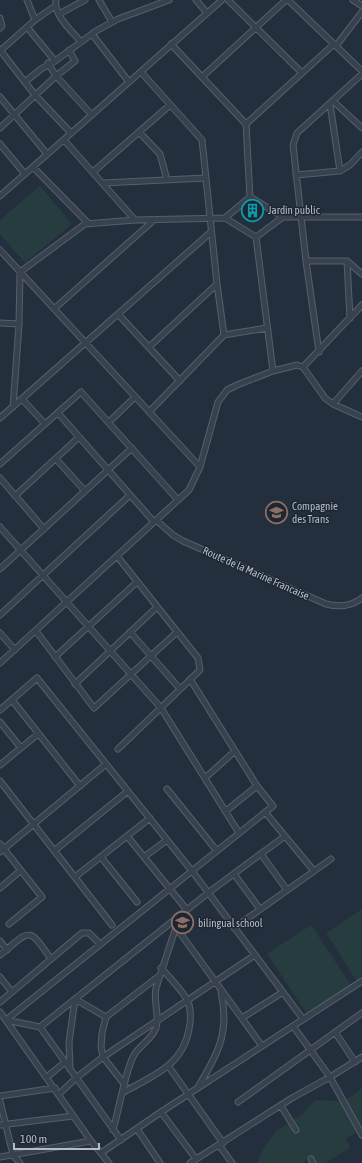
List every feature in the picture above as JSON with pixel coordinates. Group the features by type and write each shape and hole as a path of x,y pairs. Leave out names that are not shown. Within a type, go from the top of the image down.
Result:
{"street":[{"path":"26,0 35,20"},
{"path":"59,14 85,0"},
{"path":"99,0 112,22"},
{"path":"26,82 48,63 54,61 92,34 112,22 169,0"},
{"path":"196,0 207,13"},
{"path":"0,195 222,0"},
{"path":"228,0 302,73"},
{"path":"202,76 289,0 335,45 361,67"},
{"path":"353,0 362,6"},
{"path":"72,133 35,95 0,50 56,3 59,14 81,42"},
{"path":"246,124 335,45 362,12"},
{"path":"0,18 2,26 0,28"},
{"path":"27,27 54,61"},
{"path":"92,34 129,82"},
{"path":"172,44 246,124 250,197"},
{"path":"0,128 13,114 75,60 69,50"},
{"path":"48,63 56,76 92,115"},
{"path":"141,72 202,140 211,232 224,335"},
{"path":"319,352 296,175 293,145 294,137 362,74"},
{"path":"0,97 48,154"},
{"path":"331,103 362,128"},
{"path":"331,103 340,171"},
{"path":"93,172 170,105"},
{"path":"139,132 160,154 167,180"},
{"path":"64,140 135,220"},
{"path":"0,144 25,174"},
{"path":"296,175 340,171 350,165 362,152"},
{"path":"33,167 88,223"},
{"path":"103,184 206,178"},
{"path":"250,197 283,217 362,218"},
{"path":"20,272 81,225 88,223 135,220 210,220 225,218 250,197"},
{"path":"256,237 283,217"},
{"path":"225,218 256,237"},
{"path":"54,308 154,220"},
{"path":"0,418 211,232"},
{"path":"256,237 273,371"},
{"path":"0,250 200,468"},
{"path":"306,261 347,261 362,274"},
{"path":"347,261 350,318"},
{"path":"13,406 19,324 20,272"},
{"path":"149,347 217,284"},
{"path":"303,368 362,305"},
{"path":"118,314 180,381"},
{"path":"0,323 19,324"},
{"path":"149,412 224,335 267,328"},
{"path":"0,663 189,490 200,468 218,402 228,390 273,371 296,365 303,368 325,398 333,404 362,417"},
{"path":"333,404 362,371"},
{"path":"0,464 81,392 178,500"},
{"path":"109,422 135,397"},
{"path":"22,399 45,424"},
{"name":"Route de la Marine Francaise","path":"58,413 130,495 155,521 173,535 326,604 340,607 351,604 362,598"},
{"path":"16,496 79,437"},
{"path":"0,570 132,448"},
{"path":"56,459 85,491"},
{"path":"0,478 44,529"},
{"path":"0,616 130,495"},
{"path":"0,527 161,708 239,833"},
{"path":"117,556 198,658 200,670 118,749"},
{"path":"55,657 137,582"},
{"path":"75,684 157,607"},
{"path":"36,631 94,708 177,632"},
{"path":"130,632 180,689"},
{"path":"0,633 15,650"},
{"path":"0,710 37,678 192,871 303,1019"},
{"path":"2,1016 100,944 273,806 257,786 190,679"},
{"path":"12,700 80,786"},
{"path":"0,722 21,748"},
{"path":"0,765 38,734"},
{"path":"205,778 235,751"},
{"path":"2,851 106,764"},
{"path":"0,780 112,925"},
{"path":"226,811 257,786"},
{"path":"167,789 217,851"},
{"path":"54,851 128,791"},
{"path":"265,812 314,871"},
{"path":"75,877 150,818"},
{"path":"127,836 187,910"},
{"path":"40,1028 75,999 174,925 187,910 208,893 285,836"},
{"path":"144,857 167,840"},
{"path":"0,844 2,851 42,897 9,924"},
{"path":"261,854 287,890"},
{"path":"101,856 137,902"},
{"path":"234,928 331,859"},
{"path":"0,888 20,871"},
{"path":"234,874 260,909"},
{"path":"113,1130 122,1093 134,1056 154,1032 158,1011 155,994 174,925"},
{"path":"174,925 262,1046"},
{"path":"0,1002 82,933 89,933 100,944"},
{"path":"0,955 22,936 30,934 34,936 51,960"},
{"path":"0,941 6,950"},
{"path":"59,1094 76,1078 103,1057 256,955"},
{"path":"122,1093 169,1066 178,1058 188,1037 190,1024 188,1000 161,968"},
{"path":"125,1085 103,1057 101,1047 102,1033 106,1017 159,976"},
{"path":"0,977 12,992"},
{"path":"101,1154 161,1112 362,981"},
{"path":"196,1090 218,1054 222,1039 223,1001 220,990"},
{"path":"242,1018 283,992"},
{"path":"75,999 106,1017"},
{"path":"70,1069 69,1042 75,999"},
{"path":"238,1102 362,1013"},
{"path":"2,1016 40,1028 121,1140"},
{"path":"2,1016 55,1088 91,1141 109,1163"},
{"path":"293,1026 330,1077 362,1135"},
{"path":"335,1032 355,1062"},
{"path":"190,1163 292,1098 362,1057"},
{"path":"47,1077 65,1062"},
{"path":"169,1066 189,1094 232,1163"},
{"path":"0,1096 55,1088"},
{"path":"0,1101 3,1125 13,1155 20,1163"},
{"path":"281,1106 296,1130"},
{"path":"161,1112 196,1159"},
{"path":"3,1125 73,1116"},
{"path":"137,1129 160,1163"},
{"path":"0,1157 91,1141"}],"green space":[{"path":"40,186 72,224 25,263 0,234 0,220"},
{"path":"362,909 362,976 356,980 326,933"},
{"path":"311,925 351,985 307,1014 267,954"},
{"path":"362,1086 362,1130 346,1138 350,1148 325,1163 312,1163 308,1157 302,1163 257,1163 264,1148 276,1131 304,1113 315,1100 340,1101 352,1096 361,1089"}],"place":[{"name":"Jardin public","path":"253,210"},
{"name":"Compagnie des Trans","path":"276,512"},
{"name":"bilingual school","path":"183,923"}]}
